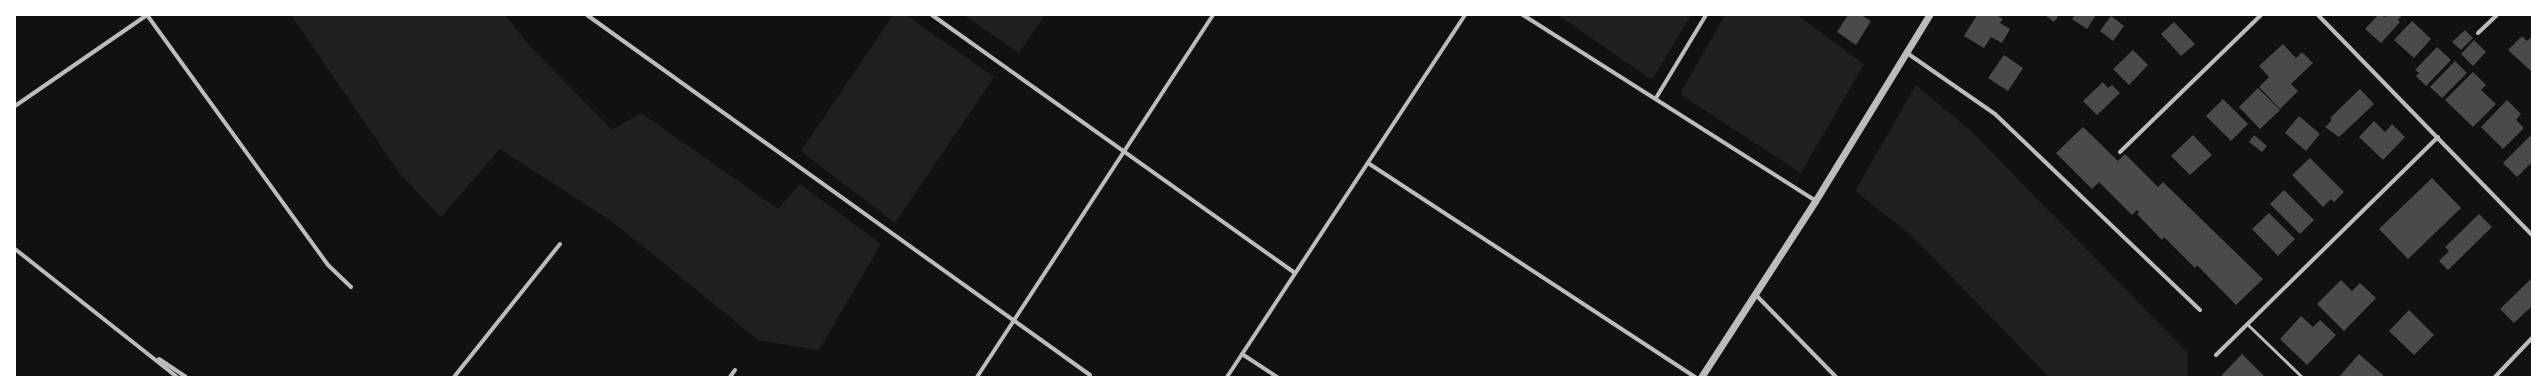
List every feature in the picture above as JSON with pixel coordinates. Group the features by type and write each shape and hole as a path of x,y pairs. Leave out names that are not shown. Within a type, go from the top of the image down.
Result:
{"street":[{"path":"15,106 147,15 328,265 351,287"},
{"path":"587,15 1090,375"},
{"path":"932,15 1295,273"},
{"path":"977,377 1213,15"},
{"path":"1227,377 1465,15"},
{"path":"1524,15 1816,201"},
{"path":"1656,98 1706,15"},
{"path":"1702,377 1816,201 1930,15"},
{"path":"2120,152 2261,15"},
{"path":"2318,15 2532,235"},
{"path":"2478,33 2497,15"},
{"path":"1906,52 1995,114 2200,310"},
{"path":"2216,355 2438,137"},
{"path":"1368,163 1695,377"},
{"path":"454,377 560,244"},
{"path":"15,249 139,345 177,377"},
{"path":"1755,294 1836,377"},
{"path":"2495,377 2532,338"},
{"path":"139,345 186,377"},
{"path":"1242,354 1277,377"},
{"path":"730,377 735,370"}],"lane":[{"path":"2248,324 2302,377"}],"shaded area":[{"path":"291,15 505,15 529,45 612,130 641,113 778,209 800,184 881,244 819,350 758,340 613,222 500,149 441,217 400,174"},
{"path":"893,15 906,15 994,77 895,223 801,151"},
{"path":"964,15 1045,15 1019,53"},
{"path":"1558,15 1691,15 1652,80"},
{"path":"1725,15 1797,15 1864,64 1801,173 1680,94"},
{"path":"1916,85 1971,131 2187,352 2187,377 2049,377 1911,235 1855,191"}],"building":[{"path":"1848,15 1861,15 1871,21 1856,45 1837,32"},
{"path":"1977,15 1996,15 2003,19 2000,23 2010,29 2002,43 1991,37 1984,48 1964,36"},
{"path":"2045,15 2059,15 2054,22"},
{"path":"2075,15 2096,15 2087,29 2072,19"},
{"path":"2378,15 2386,17 2388,15 2402,15 2398,20 2400,22 2381,43 2365,29"},
{"path":"2111,16 2124,26 2113,41 2100,31"},
{"path":"2412,21 2431,39 2414,58 2394,40"},
{"path":"2174,22 2195,44 2181,56 2161,34"},
{"path":"2465,30 2473,38 2461,50 2452,42"},
{"path":"2522,36 2527,41 2532,36 2532,72 2508,50"},
{"path":"2474,40 2486,52 2473,66 2461,54"},
{"path":"2283,44 2296,58 2302,52 2313,63 2291,84 2298,91 2280,109 2259,87 2269,77 2259,66"},
{"path":"2437,47 2451,60 2426,86 2416,76 2419,73 2415,70"},
{"path":"2133,50 2148,65 2129,85 2113,69"},
{"path":"2004,55 2023,68 2008,91 1988,78"},
{"path":"2455,61 2467,73 2442,98 2430,87"},
{"path":"2473,72 2486,85 2481,90 2496,104 2473,127 2445,100"},
{"path":"2103,82 2108,88 2112,85 2120,93 2097,115 2083,101"},
{"path":"2258,88 2280,110 2260,129 2239,107"},
{"path":"2360,89 2374,104 2339,137 2325,127 2332,120 2330,118"},
{"path":"2223,99 2248,124 2231,141 2206,116"},
{"path":"2507,100 2521,114 2516,120 2524,128 2503,149 2481,127"},
{"path":"2299,116 2320,134 2306,151 2285,133"},
{"path":"2374,121 2385,132 2392,124 2405,137 2383,160 2359,137"},
{"path":"2083,127 2118,161 2125,154 2158,187 2163,182 2263,279 2236,305 2197,265 2195,268 2164,237 2162,240 2137,214 2139,212 2137,210 2132,215 2099,182 2092,189 2056,153"},
{"path":"2532,134 2532,166 2530,164 2517,177 2503,163"},
{"path":"2193,135 2212,155 2190,175 2171,156"},
{"path":"2254,135 2267,146 2262,152 2249,142"},
{"path":"2310,158 2344,192 2334,202 2331,199 2323,207 2292,175"},
{"path":"2432,178 2461,208 2408,259 2379,229"},
{"path":"2284,190 2314,220 2300,234 2270,204"},
{"path":"2269,213 2295,239 2278,256 2252,229"},
{"path":"2479,214 2492,227 2448,270 2439,261 2449,251 2445,247"},
{"path":"2532,278 2532,306 2514,323 2500,309"},
{"path":"2341,280 2352,291 2360,283 2376,298 2344,331 2317,304"},
{"path":"2409,310 2434,335 2414,355 2389,331"},
{"path":"2301,316 2313,327 2320,320 2336,335 2307,365 2280,339"},
{"path":"2242,354 2265,377 2220,377"},
{"path":"2359,354 2385,377 2339,377"}]}
